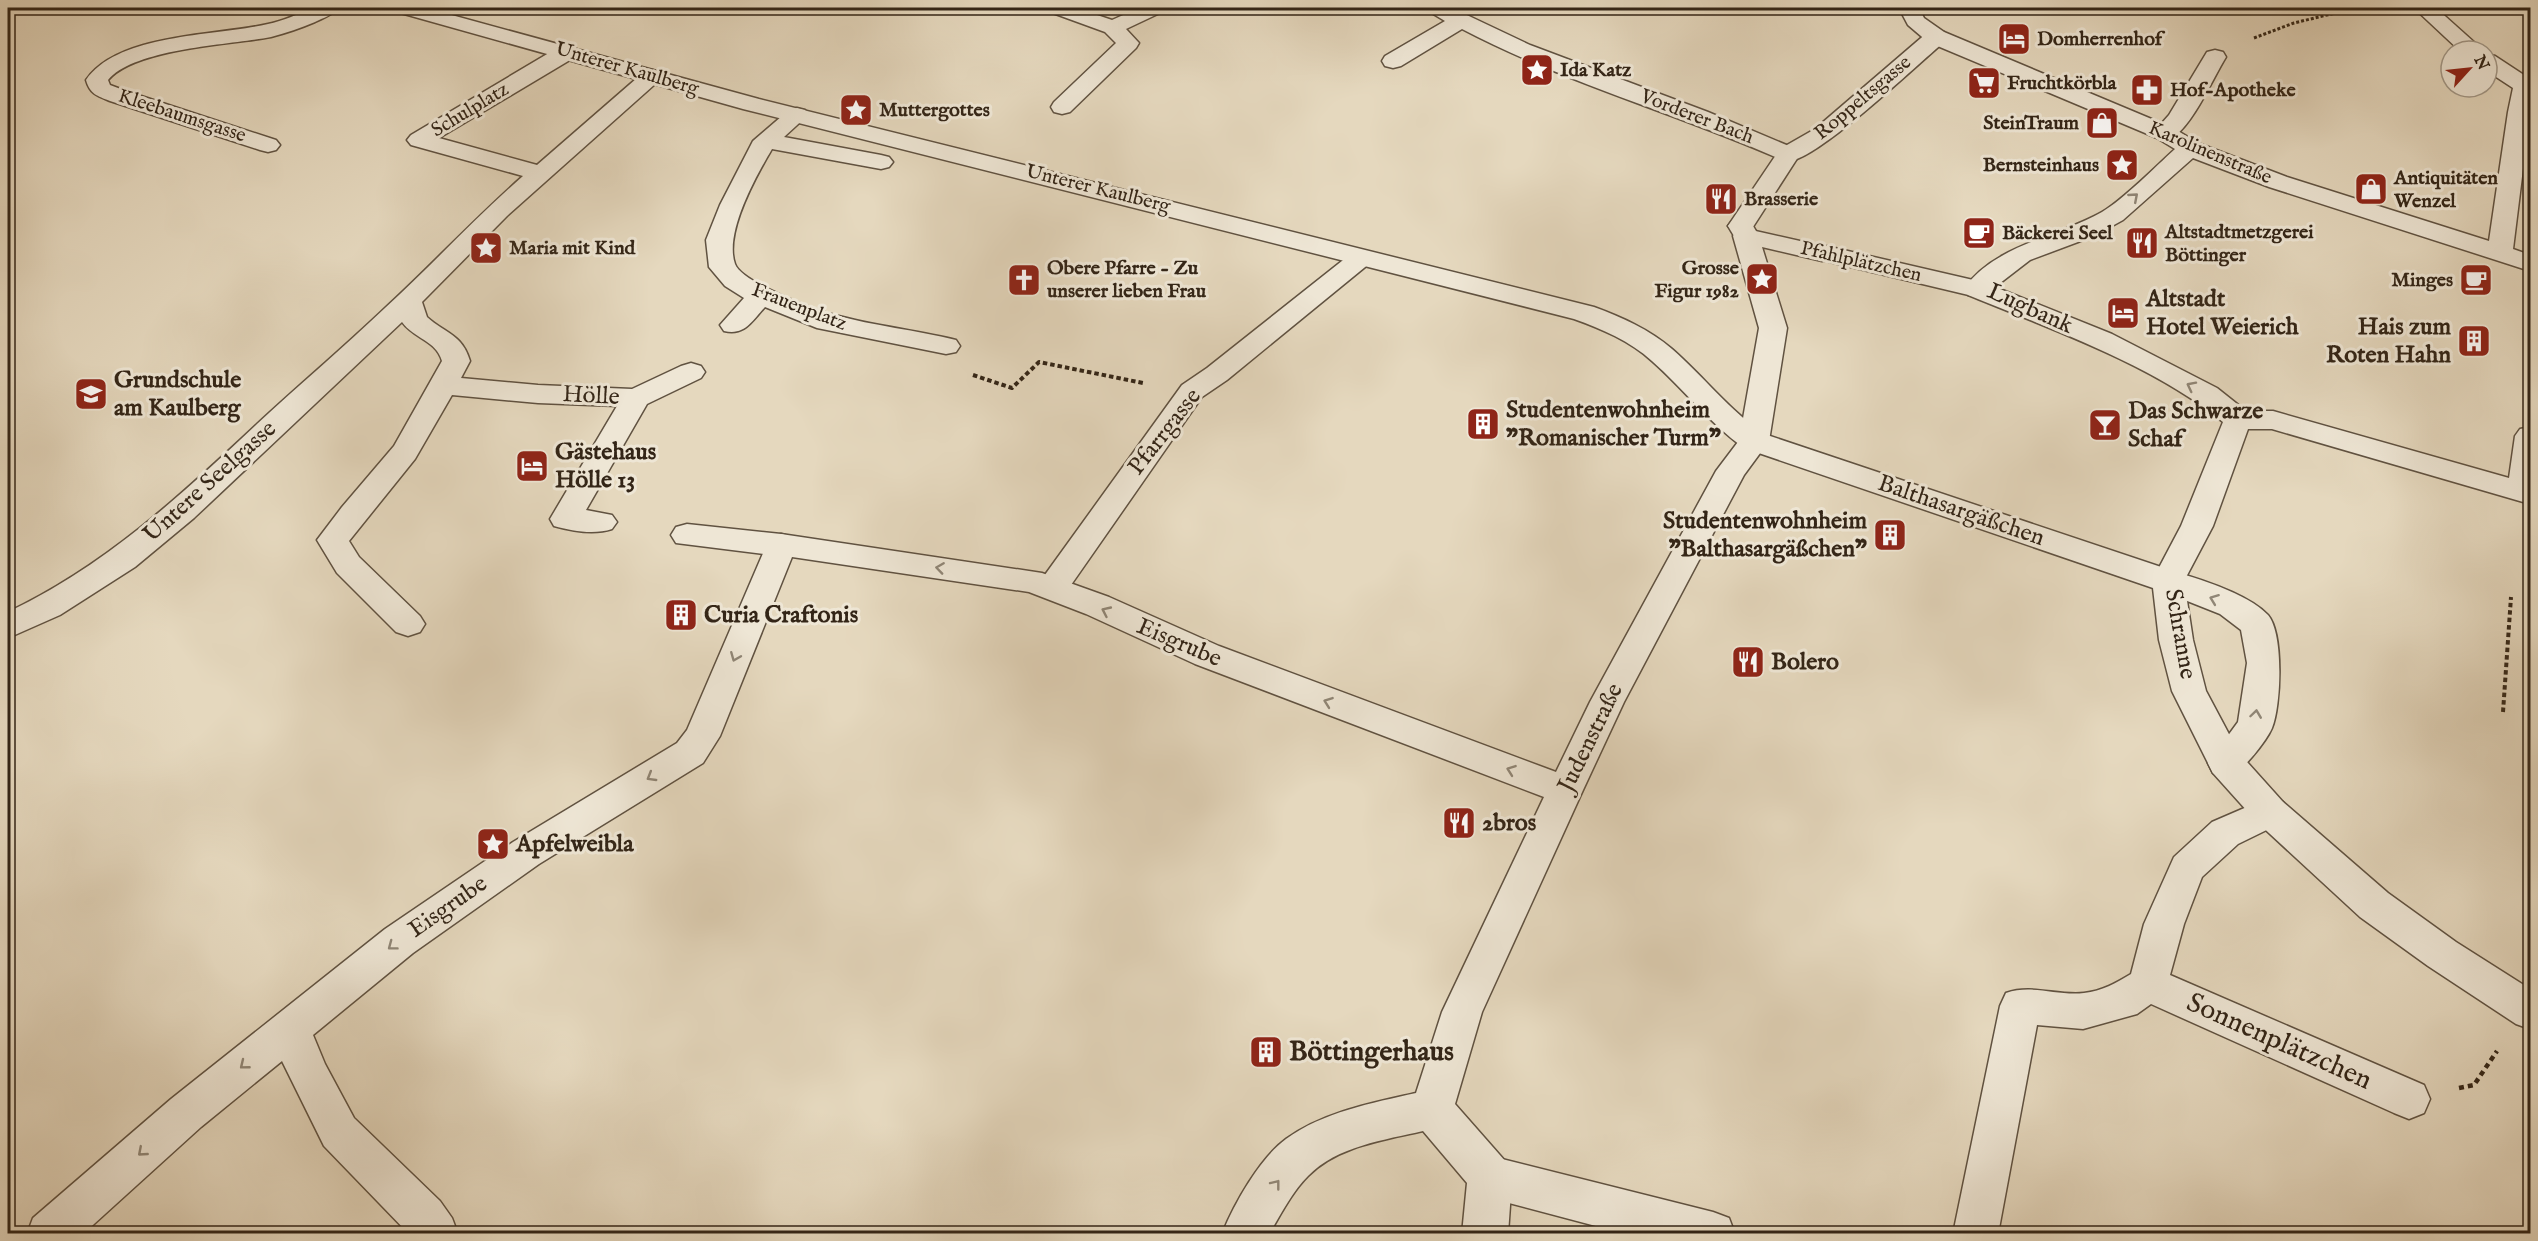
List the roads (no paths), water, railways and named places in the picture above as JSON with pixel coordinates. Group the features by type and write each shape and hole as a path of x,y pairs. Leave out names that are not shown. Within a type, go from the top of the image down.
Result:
{"street":[{"name":"Kleebaumsgasse","path":"268,145 118,96 100,89 97,80 107,68 129,58 274,29 300,21 328,8"},
{"name":"Unterer Kaulberg","path":"404,8 797,115 1547,303 1608,322 1633,335 1660,354 1738,431 1754,441"},
{"path":"1057,8 1113,27 1128,43 1062,107"},
{"path":"1113,27 1155,8"},
{"name":"Vorderer Bach","path":"1437,8 1460,21 1564,67 1708,119 1788,154 1743,231"},
{"name":"Karolinenstraße","path":"1909,8 1915,21 1936,37 2165,133 2190,148 2278,182 2530,262"},
{"path":"2424,8 2460,39"},
{"path":"1393,61 1460,21"},
{"name":"Roppeltsgasse","path":"1788,154 1823,134 1936,37"},
{"name":"Schulplatz","path":"540,173 419,140 567,52"},
{"path":"2165,133 2178,119 2215,57"},
{"path":"2499,69 2528,87 2519,112 2500,253"},
{"path":"408,624 348,565 333,540 349,515 373,491 414,440 456,361 454,350 449,342 418,326 403,307 498,211 652,76"},
{"name":"Frauenplatz","path":"797,115 765,141 732,205 719,240 722,267 734,280 760,296 827,322 946,346"},
{"path":"765,141 881,162"},
{"name":"Lugbank","path":"2190,148 2114,215 2085,231 2021,255 1977,289 2102,340 2206,393 2239,420"},
{"name":"Pfahlplätzchen","path":"1743,231 1822,253 1977,289"},
{"name":"Judenstraße","path":"1432,1109 1462,1012 1607,702 1731,471 1754,441 1773,328 1743,231"},
{"name":"Pfarrgasse","path":"1053,587 1192,391 1361,258"},
{"path":"734,325 760,296"},
{"name":"Untere Seelgasse","path":"8,626 48,607 124,559 198,497 403,307"},
{"path":"636,398 691,372"},
{"name":"Hölle","path":"442,385 538,394 636,398 565,519 601,522"},
{"path":"2239,420 2272,420 2526,493 2530,436"},
{"name":"Schranne","path":"2239,420 2233,429 2197,526 2168,582 2176,640 2189,691 2226,763 2270,812 2374,905 2442,954 2530,1011"},
{"name":"Balthasargäßchen","path":"1754,441 2168,582 2232,606 2256,624 2264,663 2255,726 2226,763"},
{"name":"Eisgrube","path":"687,535 781,545 1030,581 1053,587 1162,637 1257,675 1565,790"},
{"name":"Eisgrube","path":"49,1233 186,1113 399,941 526,853 690,753 702,736 781,545"},
{"path":"1976,1233 2020,1006 2083,1011 2123,1001 2148,984 2164,924 2187,868 2225,834 2270,812"},
{"name":"Sonnenplätzchen","path":"2148,984 2409,1099"},
{"path":"290,1028 307,1072 339,1132 424,1216 436,1233"},
{"path":"1244,1233 1270,1191 1299,1155 1340,1133 1432,1109 1490,1177 1713,1233"},
{"path":"1485,1233 1490,1177"}],"place":[{"name":"Domherrenhof","path":"2014,39"},
{"name":"Ida Katz","path":"1537,70"},
{"name":"Fruchtkörbla","path":"1984,83"},
{"name":"Hof-Apotheke","path":"2147,90"},
{"name":"Muttergottes","path":"856,110"},
{"name":"SteinTraum","path":"2102,123"},
{"name":"Bernsteinhaus","path":"2122,165"},
{"name":"Antiquitäten Wenzel","path":"2371,189"},
{"name":"Brasserie","path":"1721,199"},
{"name":"Bäckerei Seel","path":"1979,233"},
{"name":"Altstadtmetzgerei Böttinger","path":"2142,243"},
{"name":"Maria mit Kind","path":"486,248"},
{"name":"Grosse Figur 1982","path":"1762,279"},
{"name":"Obere Pfarre - Zu unserer lieben Frau","path":"1024,280"},
{"name":"Minges","path":"2476,280"},
{"name":"Altstadt Hotel Weierich","path":"2123,313"},
{"name":"Hais zum Roten Hahn","path":"2474,341"},
{"name":"Grundschule am Kaulberg","path":"91,394"},
{"name":"Studentenwohnheim \"Romanischer Turm\"","path":"1483,424"},
{"name":"Das Schwarze Schaf","path":"2105,425"},
{"name":"Gästehaus Hölle 13","path":"532,466"},
{"name":"Studentenwohnheim \"Balthasargäßchen\"","path":"1890,535"},
{"name":"Curia Craftonis","path":"681,615"},
{"name":"Bolero","path":"1748,662"},
{"name":"2bros","path":"1459,823"},
{"name":"Apfelweibla","path":"493,844"},
{"name":"Böttingerhaus","path":"1266,1052"}]}
